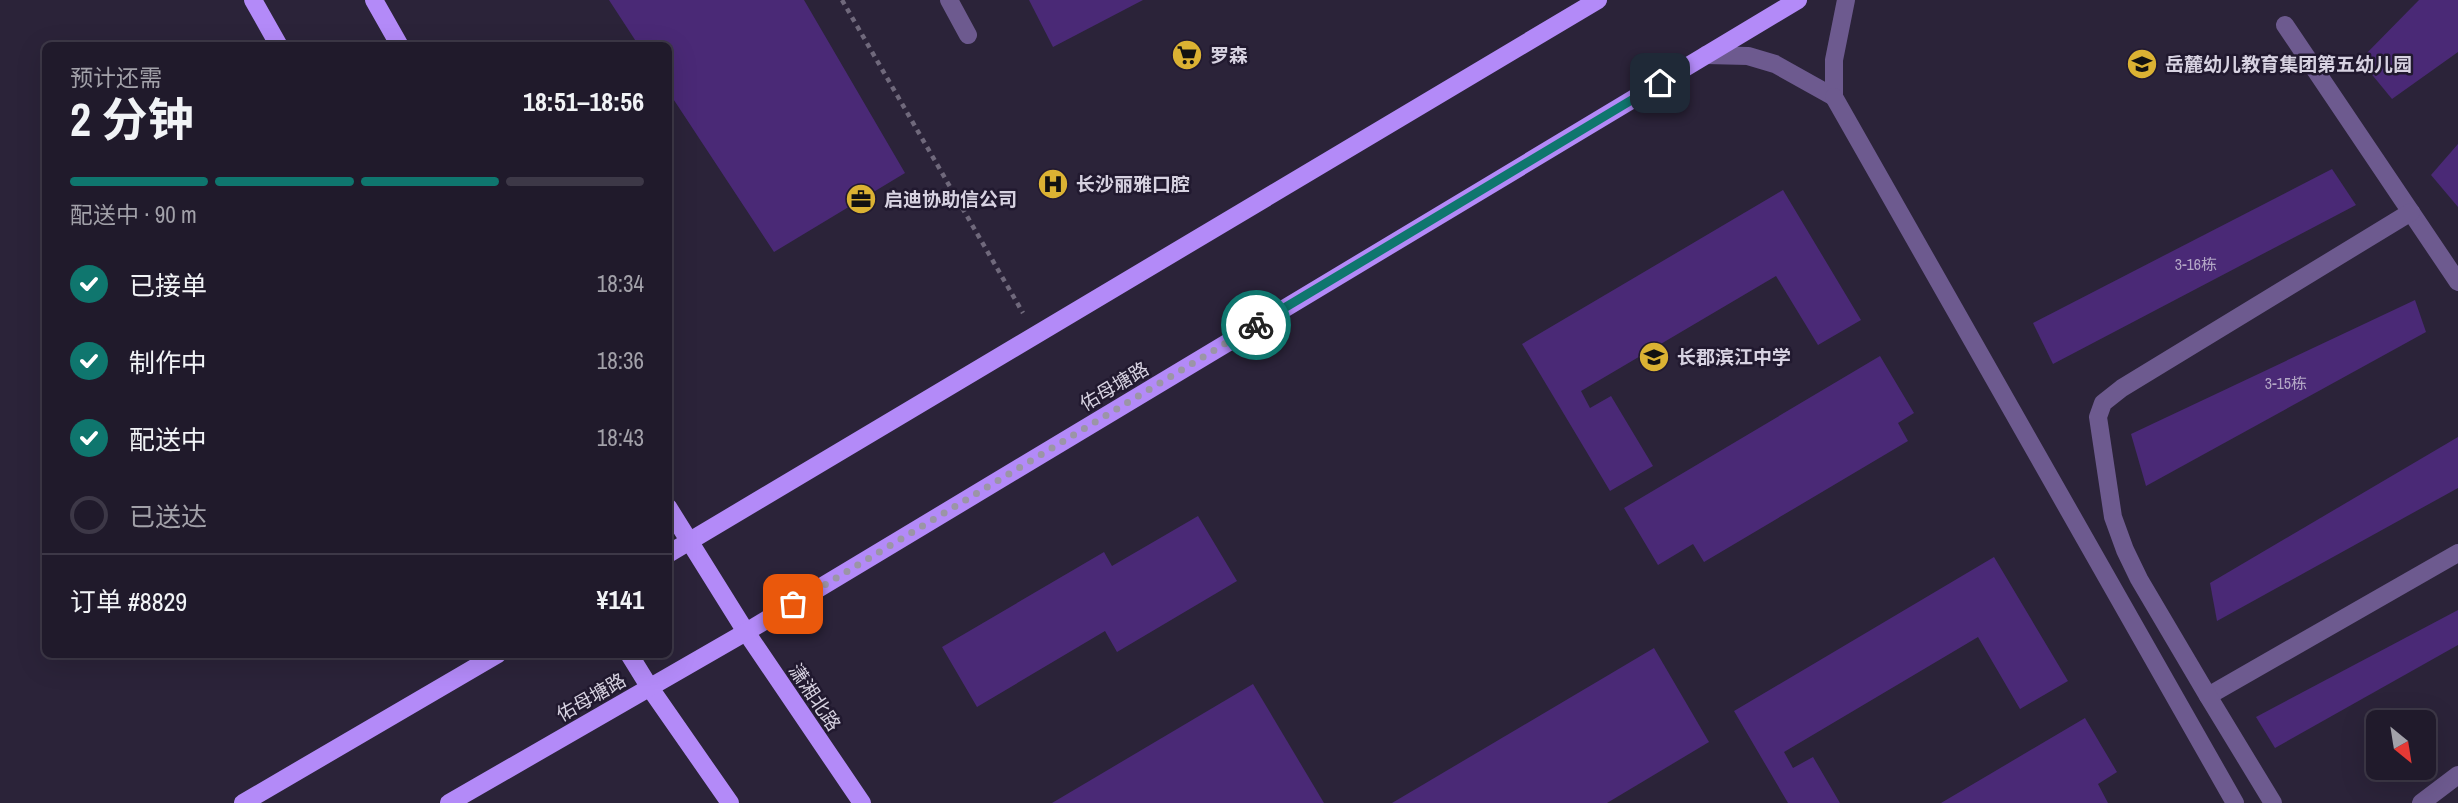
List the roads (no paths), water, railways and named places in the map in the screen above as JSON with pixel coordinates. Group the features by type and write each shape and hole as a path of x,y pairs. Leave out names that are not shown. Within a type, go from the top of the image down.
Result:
{"main road":[{"path":"253,0 277,42"},
{"path":"373,0 398,42"},
{"path":"672,552 1598,0"},
{"name":"佑母塘路","path":"449,803 746,632 1798,0"},
{"name":"潇湘北路","path":"672,514 746,632 862,803"},
{"path":"243,803 491,658"},
{"path":"631,658 730,803"}],"street":[{"path":"949,0 968,35"},
{"path":"1846,0 1834,60 1835,97 2235,803"},
{"path":"2285,25 2458,282"},
{"path":"1706,55 1748,55 1775,64 1835,97"},
{"path":"2273,803 2139,579 2113,517 2098,417 2103,403 2133,381 2411,212"},
{"path":"2208,696 2458,553"},
{"path":"2421,803 2458,775"}],"place":[{"name":"罗森","path":"1187,55"},
{"name":"岳麓幼儿教育集团第五幼儿园","path":"2142,64"},
{"name":"长沙丽雅口腔","path":"1053,184"},
{"name":"启迪协助信公司","path":"861,199"},
{"name":"长郡滨江中学","path":"1654,357"}]}
